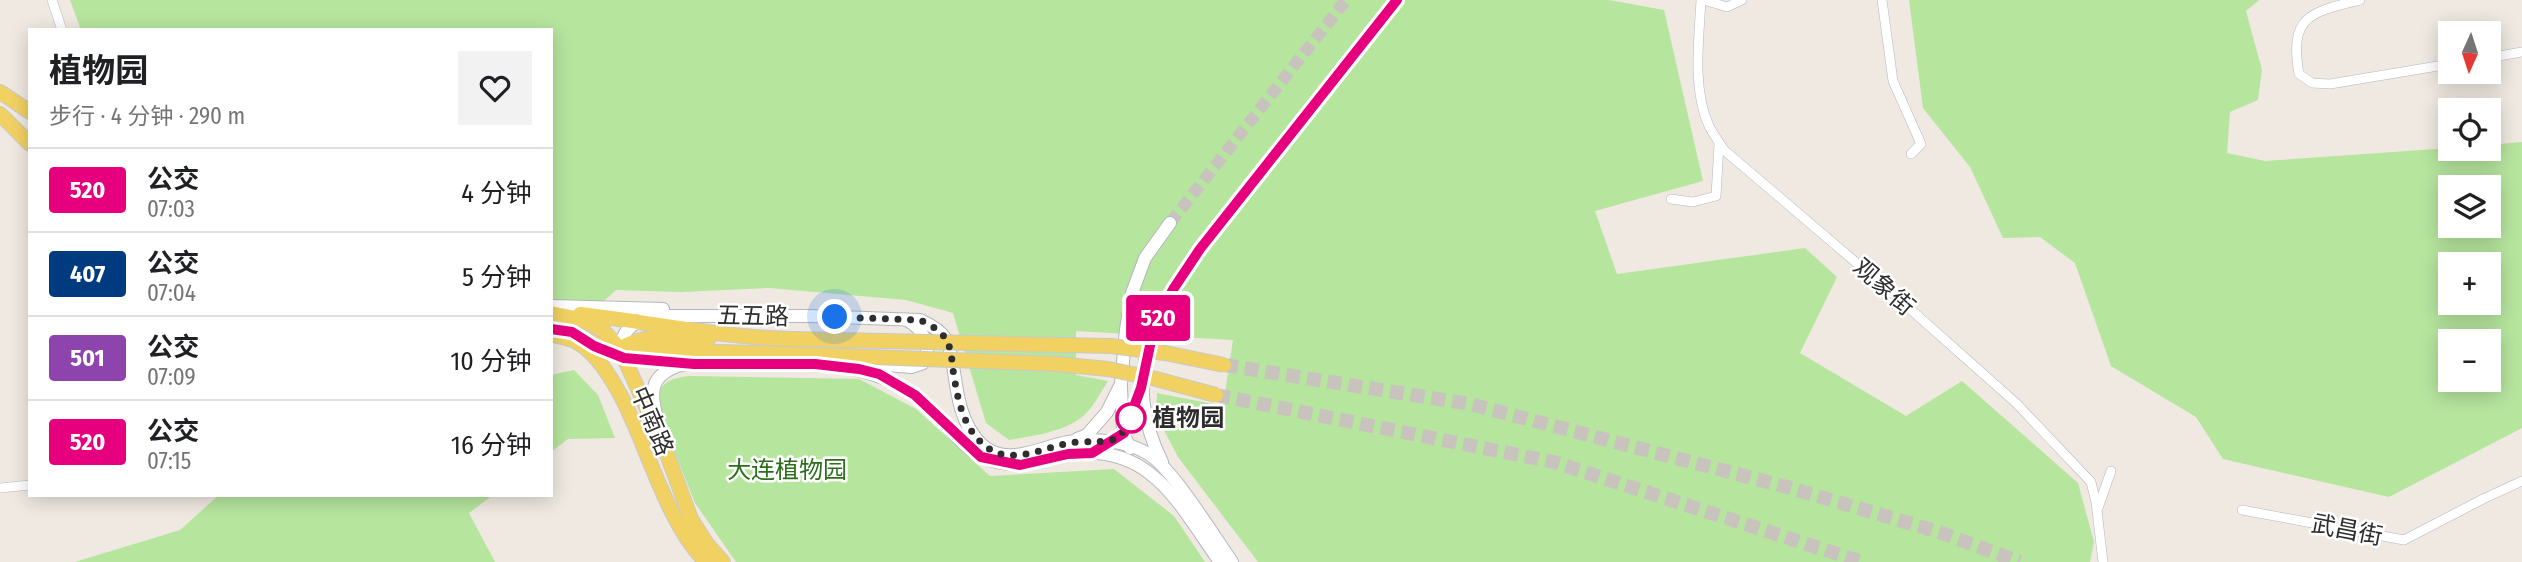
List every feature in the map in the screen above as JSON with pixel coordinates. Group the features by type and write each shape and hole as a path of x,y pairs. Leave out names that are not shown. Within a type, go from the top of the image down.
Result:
{"main road":[{"path":"0,92 28,111"},
{"path":"0,114 28,142"},
{"path":"1144,468 1125,439 1121,384 1126,329 1132,293 1145,258 1170,223"},
{"path":"1125,439 1141,388 1155,322 1200,249"},
{"path":"553,311 701,310 811,316"},
{"name":"五五路","path":"553,311 703,330 749,339 1111,346 1224,365"},
{"name":"中南路","path":"553,311 603,330 621,354 665,449 691,519 723,562"},
{"name":"五五路","path":"635,322 650,316 666,315 920,320 946,339 966,424 983,445 999,454 1023,455 1069,442 1111,442"},
{"path":"815,364 918,366 926,357 925,341 916,324 907,320"},
{"path":"635,322 621,340 622,379 635,421 675,518 687,539 706,562"},
{"path":"553,332 572,332 621,354 694,364"},
{"path":"553,333 576,342 598,359 635,421"},
{"path":"621,354 632,340 648,338 749,339"},
{"path":"621,354 792,355 1057,363 1108,369 1216,395"},
{"name":"五五路","path":"665,449 652,388 658,376 666,369 694,364 815,364 859,369 879,374 915,395 981,457 1020,465 1068,454 1092,453 1129,459 1166,486 1220,562"},
{"path":"1069,442 1087,435 1107,412 1121,384"},
{"path":"1141,388 1148,428 1164,467 1232,562"},
{"path":"1122,403 1136,405"},
{"path":"1092,453 1111,442 1125,439 1164,467"}],"street":[{"path":"52,0 61,28"},
{"path":"1703,0 1727,7 1742,0"},
{"name":"观象街","path":"1703,0 1697,63 1704,110 1719,143 2016,402 2091,482 2103,562"},
{"path":"1882,0 1893,81 1921,145 1911,154"},
{"path":"2360,0 2321,10 2305,21 2297,33 2295,50 2299,74 2312,83 2330,84 2438,66"},
{"path":"2501,56 2522,52"},
{"path":"1671,199 1693,202 1716,196 1719,143"},
{"path":"2097,510 2111,471"},
{"name":"武昌街","path":"2242,510 2404,540 2522,481"},
{"path":"0,488 28,485"}],"green space":[{"path":"70,0 1609,0 1664,10 1703,181 1595,211 1617,274 1805,248 1837,277 1800,353 1906,416 1962,381 2078,483 2094,542 2090,562 1258,562 1178,457 1156,415 1157,393 1223,406 1233,340 1076,331 1076,375 1108,381 1090,409 1073,423 1041,434 1009,440 986,423 953,313 906,300 769,288 681,292 616,290 594,310 553,303 553,28 80,28"},
{"path":"1909,0 2259,0 2246,11 2262,70 2258,100 2230,112 2227,153 2265,161 2438,149 2438,161 2501,161 2501,144 2522,142 2522,428 2389,497 2223,459 2196,417 2111,366 2075,263 2040,237 2003,238 1970,167 1923,108"},
{"path":"574,370 598,395 615,438 568,439 553,450 553,375"},
{"name":"大连植物园","path":"688,376 859,379 916,409 990,476 1114,469 1174,516 1205,562 736,562 695,503 659,413 658,397 663,386 672,380"},
{"path":"217,497 490,497 469,513 495,562 75,562 180,530"}],"tunnel":[{"path":"1170,223 1346,0"},
{"path":"1200,249 1397,0"},
{"path":"1224,365 1470,404 1787,487 1939,532 2020,562"},
{"path":"1216,395 1554,462 1862,562"}],"bus line":[{"name":"520","path":"553,329 572,332 594,346 624,358 694,364 815,364 879,374 915,395 981,457 997,462 1020,465 1068,454 1092,453 1124,433 1141,388 1155,322 1200,249 1397,0"}],"place":[{"name":"植物园","path":"1131,418"}],"route":[{"path":"835,317 920,320 930,325 946,339 966,424 983,445 999,454 1023,455 1069,442 1111,442 1124,433 1133,412 1131,418"}]}
